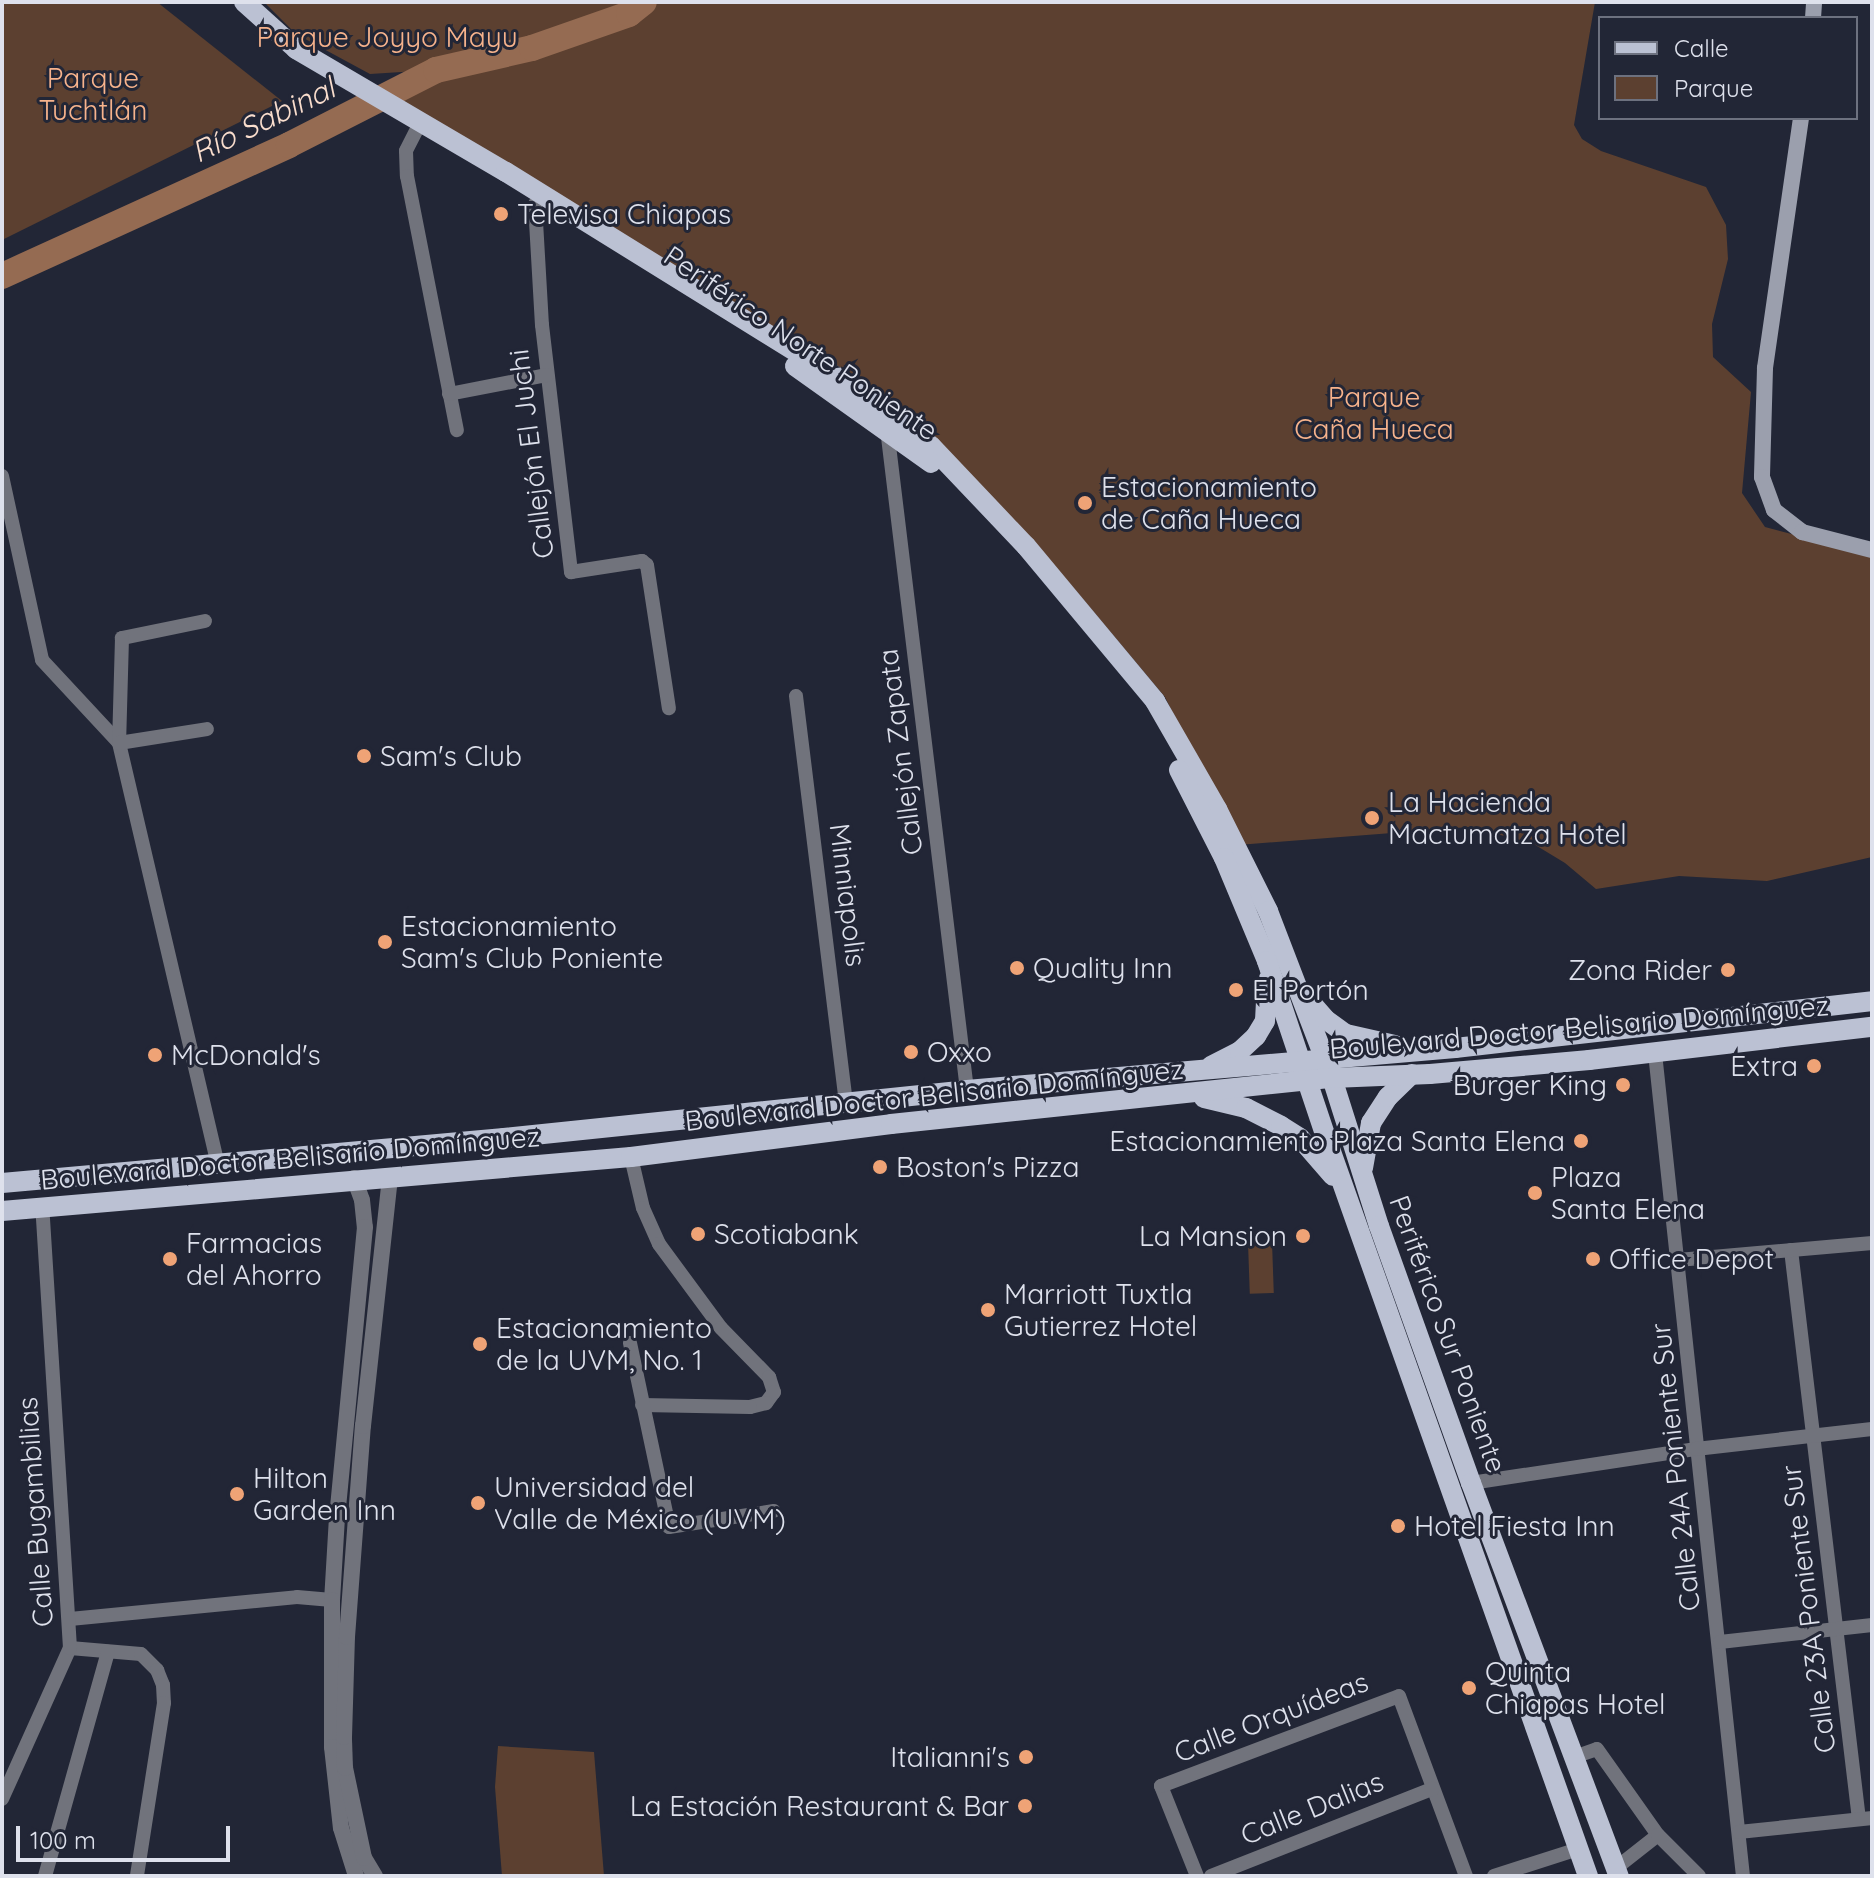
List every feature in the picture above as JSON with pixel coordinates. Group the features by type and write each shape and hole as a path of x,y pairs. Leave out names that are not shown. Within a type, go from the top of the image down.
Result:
{"main road":[{"name":"Periférico Norte Poniente","path":"228,2 289,58 390,110 931,446 1026,546 1155,701 1268,911 1329,1069"},
{"name":"Periférico Norte Poniente","path":"244,2 296,49 362,94"},
{"name":"Periférico Norte Poniente","path":"390,110 416,131 787,361 887,418 1011,544 1095,641 1144,708 1224,858 1267,961 1305,1071"},
{"path":"1801,120 1765,368 1762,477 1774,510 1802,532 1872,550"},
{"path":"1193,1072 1221,1062 1256,1036 1265,1021 1268,1005 1267,961"},
{"path":"1294,978 1325,1019 1346,1034 1372,1042 1431,1050"},
{"name":"Boulevard Doctor Belisario Domínguez","path":"2,1183 504,1138 967,1090 1193,1072 1329,1069 1431,1050 1872,1001"},
{"name":"Boulevard Doctor Belisario Domínguez","path":"1329,1069 1412,1074 1655,1053 1872,1027"},
{"name":"Periférico Sur Poniente","path":"1329,1069 1362,1176 1458,1447 1618,1872"},
{"name":"Boulevard Doctor Belisario Domínguez","path":"2,1211 354,1178 390,1178 631,1157 891,1124 1188,1095 1305,1071"},
{"name":"Periférico Sur Poniente","path":"1305,1071 1588,1876"},
{"path":"1362,1176 1371,1123 1388,1097 1412,1074"},
{"path":"1188,1095 1246,1108 1300,1138 1347,1195"},
{"path":"1432,1437 1445,1438 1458,1447"},
{"path":"1463,1526 1484,1519"}],"street":[{"path":"416,131 406,151 407,176 457,430"},
{"name":"Callejón El Juchi","path":"535,204 547,375 571,572 642,561 647,565 669,708"},
{"path":"449,394 547,375"},
{"name":"Callejón Zapata","path":"887,418 967,1090"},
{"path":"2,476 42,660 119,743"},
{"path":"205,621 122,638 119,743 218,1164"},
{"name":"Minniapolis","path":"796,696 846,1101"},
{"path":"119,743 207,729"},
{"name":"Calle 24A Poniente Sur","path":"1655,1053 1743,1876"},
{"path":"631,1157 643,1208 659,1244 721,1328 769,1377 774,1392 766,1403 750,1407 642,1405"},
{"path":"354,1178 362,1200 365,1227 339,1488 332,1600 334,1779 341,1828 356,1876"},
{"path":"375,1876 364,1858 344,1752 347,1637 358,1489 390,1178"},
{"name":"Calle Bugambilias","path":"2,1799 70,1648 42,1207"},
{"path":"1678,1260 1872,1243"},
{"name":"Calle 23A Poniente Sur","path":"1791,1250 1838,1629 1866,1818"},
{"path":"630,1343 669,1527 774,1511"},
{"path":"1471,1483 1696,1449 1872,1429"},
{"path":"339,1488 358,1489"},
{"path":"70,1619 121,1617 297,1597 332,1600"},
{"path":"1720,1642 1872,1625"},
{"path":"70,1648 141,1654 157,1670 163,1685 164,1703 137,1876"},
{"path":"45,1876 108,1652"},
{"name":"Calle Orquídeas","path":"1197,1876 1161,1786 1399,1696 1432,1789"},
{"path":"1574,1757 1597,1749 1658,1835 1699,1876"},
{"path":"1432,1789 1466,1876"},
{"name":"Calle Dalias","path":"1211,1876 1432,1789"},
{"path":"1739,1832 1866,1818"},
{"path":"1618,1872 1658,1835"},
{"path":"1494,1876 1578,1849"}],"green space":[{"name":"Parque Tuchtlán","path":"2,2 157,2 282,101 2,240"},
{"name":"Parque Caña Hueca","path":"264,2 1595,2 1574,125 1582,139 1601,151 1706,187 1726,225 1728,259 1712,324 1713,357 1751,392 1742,493 1765,527 1872,555 1872,857 1767,881 1679,876 1596,889 1565,863 1532,843 1469,827 1238,845 1165,697 1072,586 926,427 853,378 388,94 433,70 370,74 296,34"},
{"path":"1272,1242 1274,1293 1250,1294 1248,1243"},
{"path":"498,1746 594,1752 604,1876 502,1876 495,1787"}],"waterway":[{"name":"Río Sabinal","path":"2,276 289,145 436,70 532,48 629,14 644,2"}],"place":[{"name":"Televisa Chiapas","path":"501,214"},
{"name":"Estacionamiento de Caña Hueca","path":"1085,503"},
{"name":"Sam's Club","path":"364,756"},
{"name":"La Hacienda Mactumatza Hotel","path":"1372,818"},
{"name":"Estacionamiento Sam's Club Poniente","path":"385,942"},
{"name":"Quality Inn","path":"1017,968"},
{"name":"Zona Rider","path":"1728,970"},
{"name":"El Portón","path":"1236,990"},
{"name":"Oxxo","path":"911,1052"},
{"name":"McDonald's","path":"155,1055"},
{"name":"Extra","path":"1814,1066"},
{"name":"Burger King","path":"1623,1085"},
{"name":"Estacionamiento Plaza Santa Elena","path":"1581,1141"},
{"name":"Boston's Pizza","path":"880,1167"},
{"name":"Plaza Santa Elena","path":"1535,1193"},
{"name":"Scotiabank","path":"698,1234"},
{"name":"La Mansion","path":"1303,1236"},
{"name":"Farmacias del Ahorro","path":"170,1259"},
{"name":"Office Depot","path":"1593,1259"},
{"name":"Marriott Tuxtla Gutierrez Hotel","path":"988,1310"},
{"name":"Estacionamiento de la UVM, No. 1","path":"480,1344"},
{"name":"Hilton Garden Inn","path":"237,1494"},
{"name":"Universidad del Valle de México (UVM)","path":"478,1503"},
{"name":"Hotel Fiesta Inn","path":"1398,1526"},
{"name":"Quinta Chiapas Hotel","path":"1469,1688"},
{"name":"Italianni's","path":"1026,1757"},
{"name":"La Estación Restaurant & Bar","path":"1025,1806"}],"park label":[{"name":"Parque Joyyo Mayu","path":"387,37"}]}
